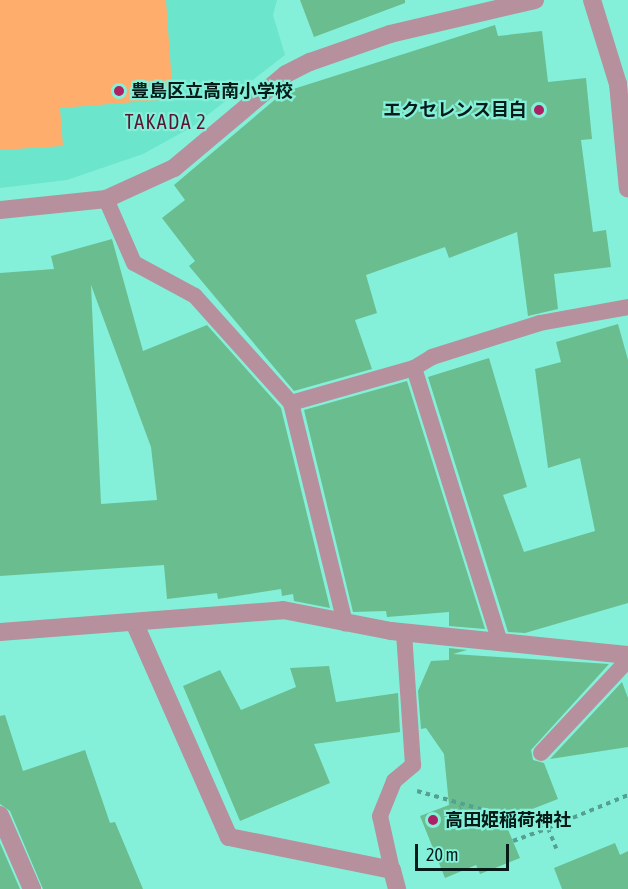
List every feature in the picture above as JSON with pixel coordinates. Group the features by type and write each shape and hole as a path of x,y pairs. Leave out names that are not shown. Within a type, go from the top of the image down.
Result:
{"street":[{"path":"0,210 106,199 174,168 286,74 310,62 390,34 535,0"},
{"path":"596,1 618,84 628,189"},
{"path":"0,632 283,610 404,633 628,655"},
{"path":"134,622 229,837 392,870 397,889"},
{"path":"0,815 32,889"}],"lane":[{"path":"106,199 134,263 195,296 291,403 345,622"},
{"path":"291,403 414,368 432,357 540,323 628,307"},
{"path":"414,368 500,642"},
{"path":"392,870 380,816 394,781 413,765 404,633"},
{"path":"541,753 628,660"}],"path":[{"path":"413,765 414,789 422,795 548,828"},
{"path":"513,842 628,795"},
{"path":"444,816 462,806"},
{"path":"548,828 556,848"}],"shaded area":[{"name":"豊島区立高南小学校","path":"0,0 277,0 273,15 285,55 192,127 143,154 67,180 0,188"},
{"path":"0,0 166,0 173,99 60,108 63,146 0,150"}],"building":[{"path":"300,0 405,0 405,3 314,37"},
{"path":"495,25 498,36 542,31 548,82 586,78 592,139 581,140 593,232 606,230 611,267 554,274 558,309 528,316 517,232 449,258 445,247 366,275 377,313 355,320 372,369 294,391 189,266 195,261 162,218 185,200 174,185 284,92"},
{"path":"112,239 143,351 207,325 281,408 330,608 294,601 293,594 282,596 281,589 218,599 217,593 167,599 164,565 0,576 0,273 54,269 51,256","holes":["91,285 151,447 157,500 101,504"]},
{"path":"618,324 628,360 628,603 525,633 508,632 428,377 489,358 527,487 503,495 524,552 595,531 580,458 548,468 535,369 561,362 556,342"},
{"path":"407,381 485,629 449,626 449,612 387,617 386,611 353,612 304,410"},
{"path":"449,648 467,650 453,654 609,664 531,750 533,760 544,763 558,799 504,820 520,858 480,874 476,865 445,878 420,816 449,805 444,754 426,728 421,729 418,691 431,661 449,660"},
{"path":"329,666 336,702 398,693 400,732 314,744 330,783 240,821 183,686 220,670 241,710 296,687 290,668"},
{"path":"622,682 628,698 628,747 550,759"},
{"path":"5,715 23,771 85,750 110,823 115,822 143,889 43,889 10,811 0,804 0,716"},
{"path":"0,843 20,889 0,889"},
{"path":"615,843 620,855 628,851 628,889 562,889 554,868"}],"place":[{"name":"豊島区立高南小学校","path":"119,91"},
{"name":"エクセレンス目白","path":"539,110"},
{"name":"高田姫稲荷神社","path":"433,820"}],"district":[{"name":"TAKADA 2","path":"166,121"}]}
